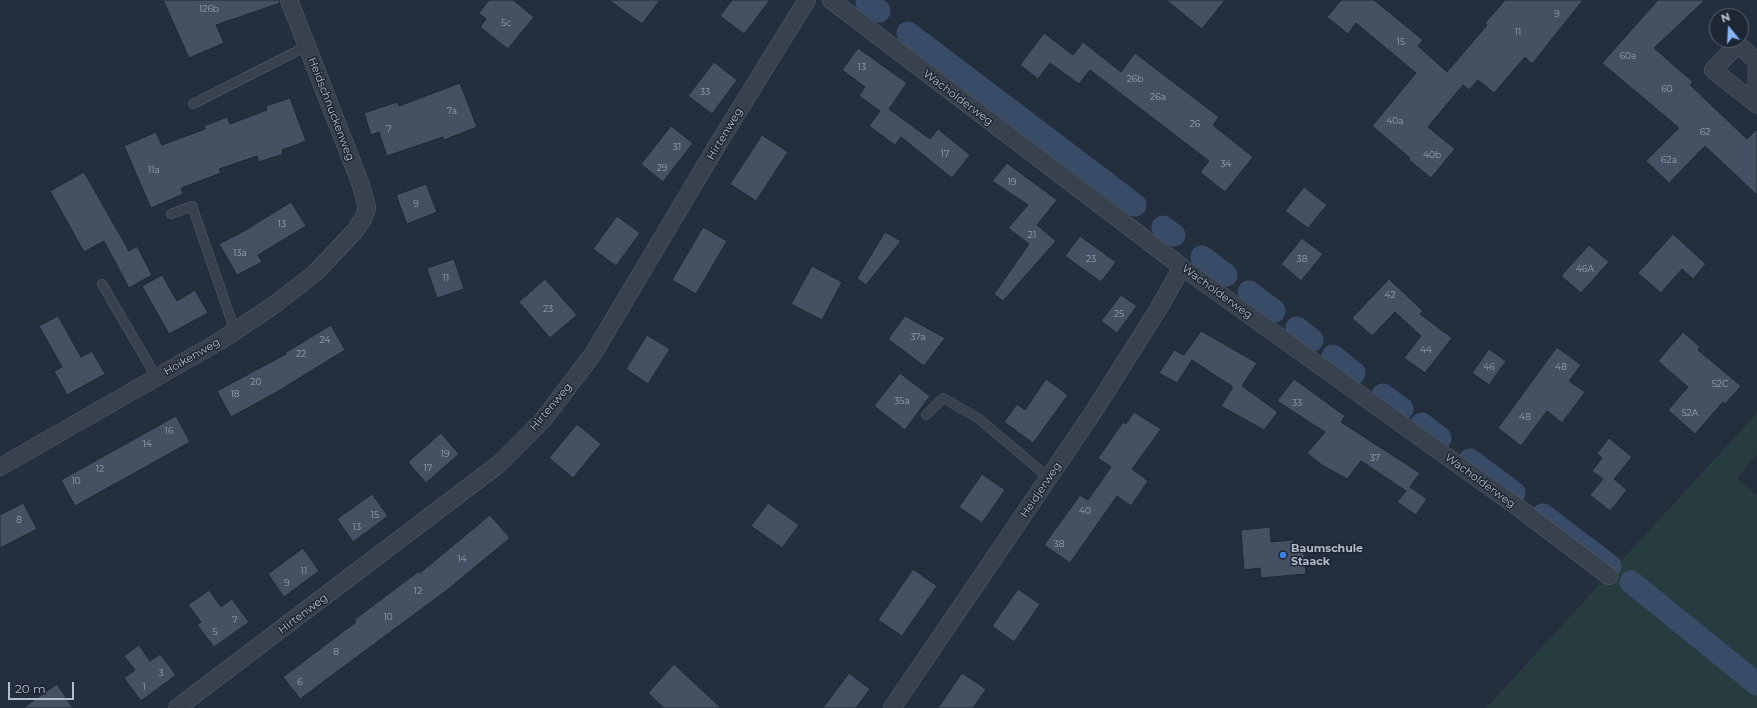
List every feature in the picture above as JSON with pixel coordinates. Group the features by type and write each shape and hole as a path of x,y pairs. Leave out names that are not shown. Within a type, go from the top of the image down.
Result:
{"street":[{"name":"Heidschnuckenweg","path":"289,0 360,185 367,208 363,219"},
{"name":"Hirtenweg","path":"177,708 498,464 543,420 593,354 718,144 807,0"},
{"name":"Wacholderweg","path":"831,0 1182,267 1523,511 1609,576"},
{"name":"Hoikenweg","path":"0,467 157,378 235,331 274,305 315,273 354,232 363,219"},
{"name":"Heidjerweg","path":"892,708 1105,394 1159,308 1182,267"}],"lane":[{"path":"193,104 307,46"},
{"path":"171,214 192,206 235,331"},
{"path":"102,284 157,378"},
{"path":"926,415 943,398 978,418 1048,478"}],"green space":[{"path":"1757,413 1757,454 1737,478 1757,495 1757,708 1486,708"}],"building":[{"path":"163,0 279,0 280,3 216,25 224,43 189,58"},
{"path":"489,0 513,0 534,17 508,49 480,27 486,19 479,13"},
{"path":"609,0 660,0 642,24"},
{"path":"732,0 770,0 744,34 720,16"},
{"path":"1166,0 1225,0 1202,29"},
{"path":"1341,0 1374,0 1423,40 1418,46 1447,72 1487,25 1485,23 1505,0 1583,0 1532,64 1525,57 1494,93 1478,80 1469,90 1463,85 1428,127 1455,149 1431,178 1372,126 1416,73 1356,23 1348,34 1327,17"},
{"path":"1658,0 1705,0 1654,48 1693,82 1690,85 1747,139 1757,129 1757,195 1705,146 1669,183 1646,161 1679,128 1602,63"},
{"path":"1044,33 1073,55 1083,42 1121,72 1135,53 1219,117 1213,125 1253,157 1225,192 1200,172 1209,161 1090,70 1079,84 1050,63 1038,79 1020,65"},
{"path":"858,48 907,83 889,109 930,139 938,129 970,155 952,178 901,137 895,145 869,126 880,111 859,96 865,87 842,70"},
{"path":"714,62 737,80 712,114 688,96"},
{"path":"460,83 477,127 444,140 443,137 387,156 379,132 371,135 364,113 397,102 399,106"},
{"path":"290,98 306,141 282,150 283,154 259,162 257,156 219,169 221,173 181,188 183,194 151,208 124,146 156,132 162,145 205,129 204,126 227,117 230,124 267,110 266,106"},
{"path":"671,126 693,143 663,182 641,164"},
{"path":"762,135 788,152 756,201 730,184"},
{"path":"1007,163 1057,200 1037,225 1056,241 1003,301 994,294 1029,244 1008,228 1028,205 992,181"},
{"path":"84,172 129,251 137,246 152,275 129,288 104,241 84,252 50,191"},
{"path":"426,184 437,212 407,224 396,195"},
{"path":"1304,187 1327,205 1308,228 1285,211"},
{"path":"291,202 306,226 258,255 262,262 237,275 219,244 244,231"},
{"path":"617,216 640,233 616,266 593,249"},
{"path":"703,227 727,241 696,294 672,280"},
{"path":"885,232 901,241 866,285 857,278"},
{"path":"1673,234 1706,264 1693,279 1682,269 1661,293 1638,273"},
{"path":"1080,236 1116,262 1101,282 1065,256"},
{"path":"1302,238 1323,254 1301,281 1281,264"},
{"path":"1589,245 1609,262 1581,293 1561,276"},
{"path":"454,259 464,289 437,298 427,268"},
{"path":"812,266 842,282 822,320 791,304"},
{"path":"162,275 177,301 195,290 208,313 169,334 142,286"},
{"path":"545,279 577,315 550,338 519,302"},
{"path":"1389,279 1423,311 1420,314 1452,338 1425,373 1404,358 1421,336 1395,312 1372,336 1352,318"},
{"path":"1121,295 1137,306 1117,333 1101,321"},
{"path":"58,316 81,357 92,351 105,374 67,395 54,371 62,367 39,326"},
{"path":"905,316 945,338 924,366 888,339"},
{"path":"331,325 345,350 275,393 231,417 217,391 286,354 285,353"},
{"path":"1201,331 1257,363 1242,386 1278,412 1264,430 1221,406 1233,387 1192,360 1177,383 1159,373 1174,350 1184,355"},
{"path":"1683,332 1700,347 1698,350 1741,386 1725,404 1723,402 1695,434 1668,410 1688,387 1658,361"},
{"path":"647,335 670,349 648,384 626,369"},
{"path":"1557,347 1581,365 1569,381 1585,392 1562,423 1547,411 1521,446 1498,428"},
{"path":"1489,349 1506,361 1489,385 1472,373"},
{"path":"900,373 930,396 905,430 874,406"},
{"path":"1046,379 1068,395 1033,443 1004,422 1017,404 1025,410"},
{"path":"1294,379 1345,416 1341,422 1420,473 1410,487 1427,499 1416,515 1397,502 1406,491 1361,461 1347,479 1322,465 1307,453 1325,432 1277,401"},
{"path":"1134,412 1161,429 1132,469 1148,481 1131,506 1117,496 1070,563 1044,545 1080,495 1088,500 1111,467 1098,458 1123,422 1126,424"},
{"path":"176,416 190,442 75,506 61,480"},
{"path":"577,424 601,444 573,478 549,458"},
{"path":"441,433 459,454 426,483 408,462"},
{"path":"1609,438 1632,457 1614,479 1627,490 1610,511 1590,495 1603,479 1592,471 1602,458 1597,453"},
{"path":"982,474 1005,490 982,523 959,507"},
{"path":"372,494 388,516 353,542 337,519"},
{"path":"23,503 37,529 0,548 0,515"},
{"path":"768,503 799,525 782,548 751,526"},
{"path":"490,515 510,538 447,590 300,699 283,677 356,622 354,620 419,571 420,573"},
{"path":"1270,527 1271,542 1292,540 1304,553 1306,574 1261,578 1260,568 1244,570 1241,530"},
{"path":"303,548 319,571 284,597 268,574"},
{"path":"913,569 937,586 902,636 878,620"},
{"path":"1018,589 1040,604 1014,642 992,626"},
{"path":"209,590 221,607 232,599 249,622 214,647 197,625 201,622 188,605"},
{"path":"139,645 150,661 160,654 176,675 141,701 124,678 135,670 124,656"},
{"path":"674,664 721,708 664,708 648,693"},
{"path":"849,673 870,689 856,708 823,708"},
{"path":"962,673 986,689 973,708 938,708"},
{"path":"57,684 73,708 23,708"}],"waterway":[{"path":"867,2 879,11"},
{"path":"908,33 1135,205"},
{"path":"1163,227 1174,235"},
{"path":"1202,257 1226,275"},
{"path":"1249,292 1274,311"},
{"path":"1297,328 1312,340"},
{"path":"1333,356 1354,373"},
{"path":"1383,395 1402,409"},
{"path":"1422,424 1440,438"},
{"path":"1470,460 1514,493"},
{"path":"1543,515 1610,566"},
{"path":"1631,582 1757,684"}],"place":[{"name":"Baumschule Staack","path":"1283,555"}]}
